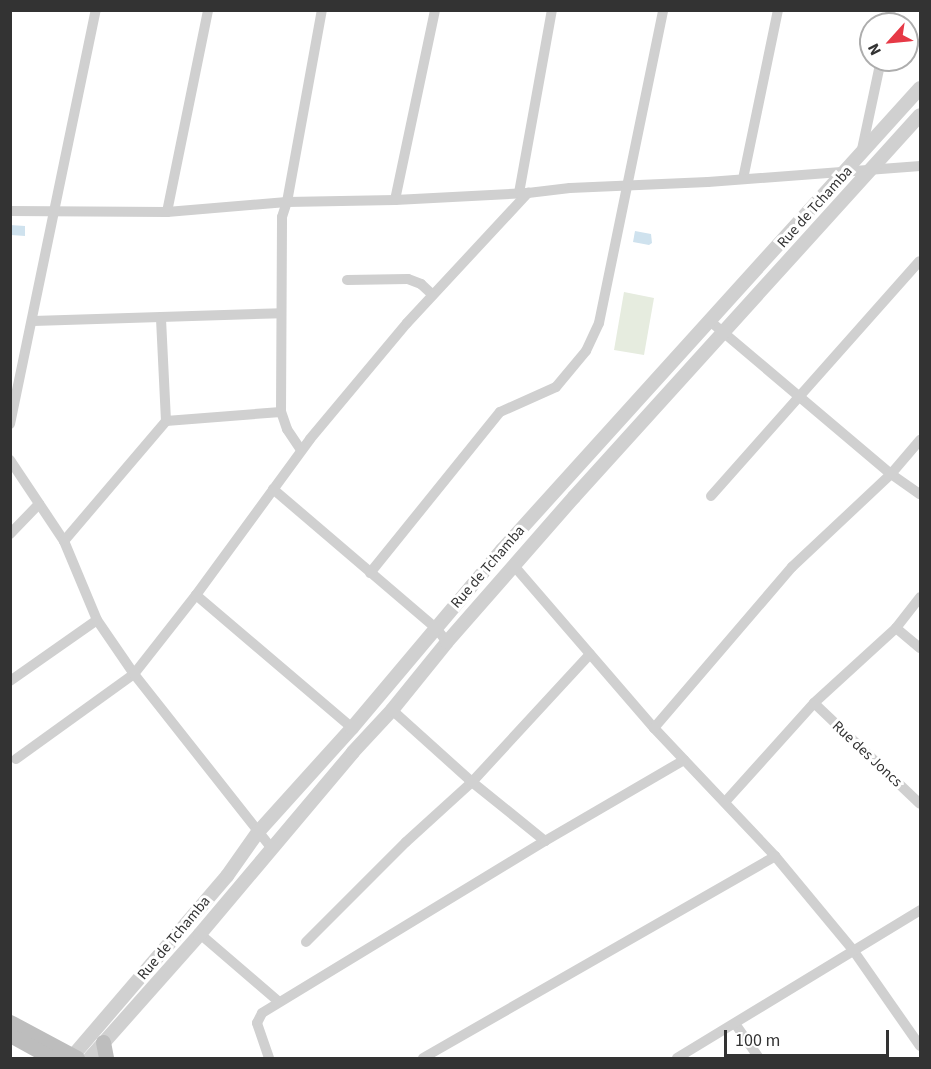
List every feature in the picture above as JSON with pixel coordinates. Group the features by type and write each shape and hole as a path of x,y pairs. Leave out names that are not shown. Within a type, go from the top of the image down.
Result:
{"main road":[{"path":"10,1022 74,1058"},
{"path":"10,1035 52,1059"},
{"path":"103,1042 106,1059"}],"street":[{"path":"10,424 96,10"},
{"path":"167,212 208,10"},
{"path":"301,450 287,429 281,412 282,217 288,202 322,10"},
{"path":"394,200 435,10"},
{"path":"16,759 134,674 196,595 301,450 523,193 552,10"},
{"path":"370,573 500,412 556,387 586,351 599,323 663,10"},
{"path":"742,179 778,10"},
{"path":"861,155 878,72"},
{"name":"Rue de Tchamba","path":"74,1058 227,876 258,832 352,728 509,542 921,88"},
{"name":"Rue de Tchamba","path":"90,1059 200,934 353,752 392,710 447,642 723,332 921,115"},
{"path":"10,211 167,212 288,202 394,200 523,193 921,165"},
{"path":"711,496 921,261"},
{"path":"347,280 408,279 421,284 433,295"},
{"path":"33,321 281,313"},
{"path":"64,541 166,421 161,317"},
{"path":"711,322 891,474 921,494"},
{"path":"166,421 281,412"},
{"path":"654,728 792,567 891,474 921,440"},
{"path":"10,460 64,541 98,620 134,674 272,849"},
{"path":"273,489 436,628 447,642"},
{"path":"10,534 39,504"},
{"path":"515,567 654,728 775,855 853,950 921,1046"},
{"path":"196,595 352,728"},
{"path":"725,802 814,704 896,628 921,597"},
{"path":"10,681 98,620"},
{"path":"896,628 921,648"},
{"path":"306,942 406,842 472,782 590,654"},
{"name":"Rue des Joncs","path":"814,704 921,804"},
{"path":"392,710 472,782 545,841"},
{"path":"269,1059 257,1023 262,1013 545,841 684,760"},
{"path":"423,1059 775,855"},
{"path":"676,1059 736,1025 853,950 921,910"},
{"path":"200,934 279,1002"},
{"path":"736,1025 759,1059"}],"shaded area":[{"path":"624,292 654,298 644,355 614,350"}],"water":[{"path":"10,225 25,226 25,236 11,235"},
{"path":"635,231 651,234 652,243 649,245 633,242"}]}
